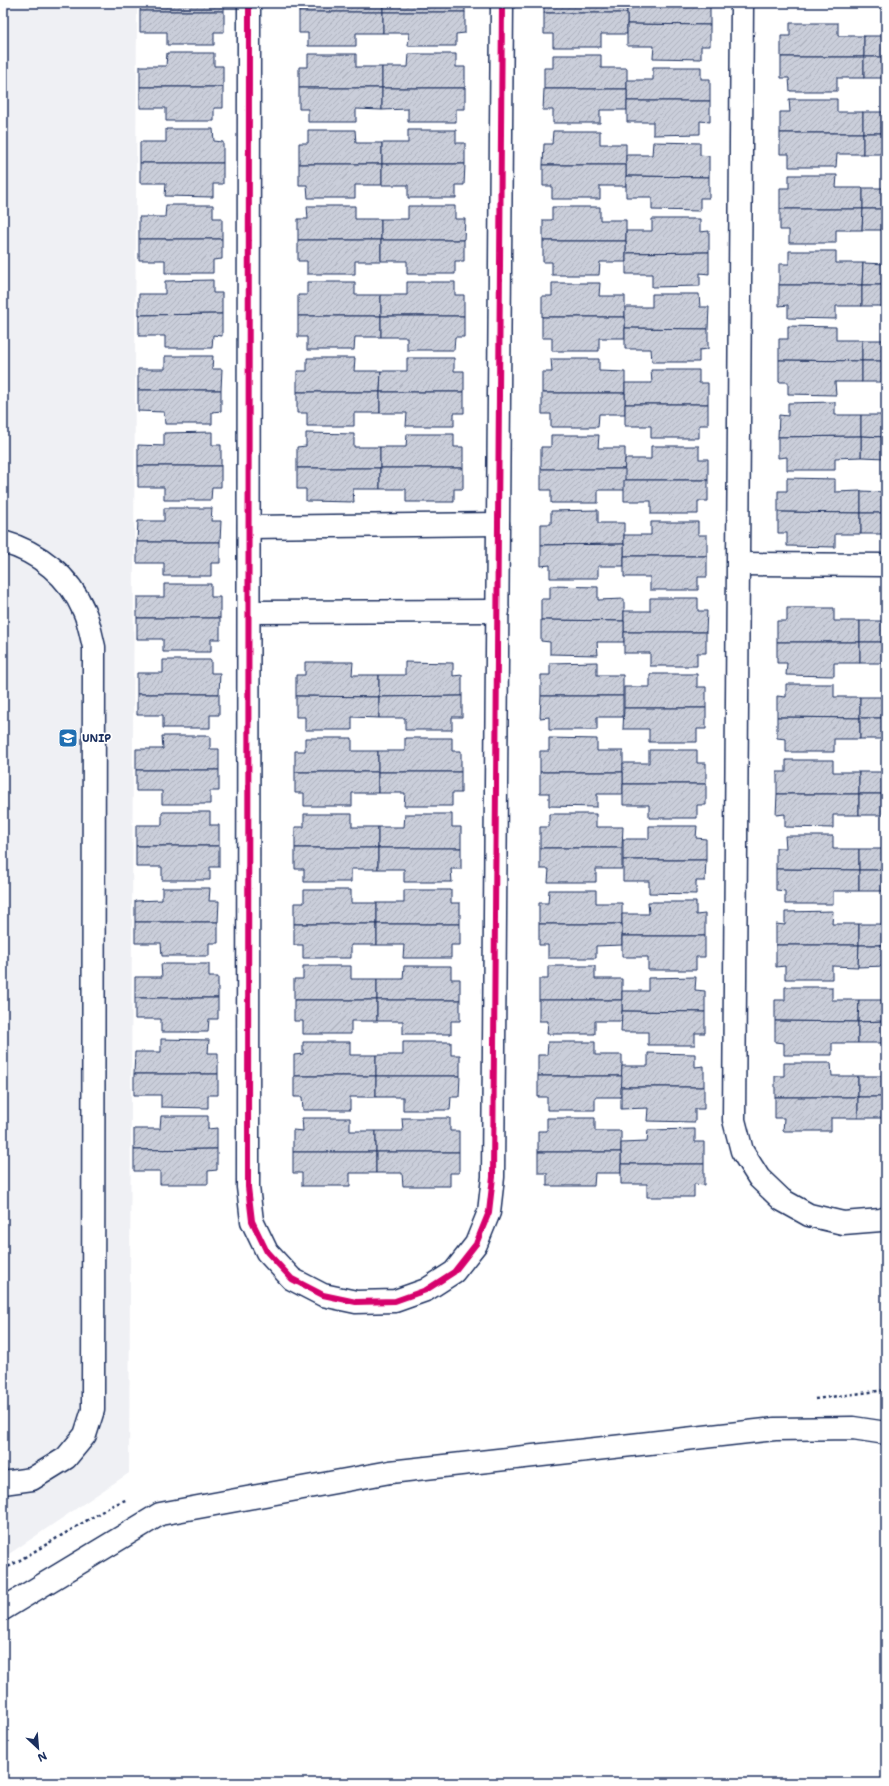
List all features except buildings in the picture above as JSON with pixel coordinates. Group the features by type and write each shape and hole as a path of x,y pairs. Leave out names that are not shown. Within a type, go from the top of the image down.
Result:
{"street":[{"path":"249,3 248,1187 252,1221 266,1252 292,1279 323,1295 356,1302 395,1301 426,1290 454,1272 476,1244 489,1212 493,1177 502,3"},
{"path":"742,3 734,1120 742,1151 759,1178 782,1200 809,1214 843,1223 882,1220 886,1218"},
{"path":"249,527 498,524"},
{"path":"3,542 20,547 46,561 70,586 85,612 94,647 93,1410 85,1435 66,1458 32,1479 3,1484"},
{"path":"739,564 886,565"},
{"path":"249,612 498,611"},
{"path":"3,1609 160,1514 390,1472 775,1429 853,1428 886,1433"}],"shaded area":[{"name":"UNIP","path":"3,3 137,3 129,1473 3,1558"}],"cycle path":[{"path":"249,3 248,1187 252,1221 267,1252 292,1279 323,1295 356,1302 395,1301 426,1290 454,1272 476,1244 489,1212 493,1177 502,3"}],"place":[{"name":"UNIP","path":"68,738"}]}
